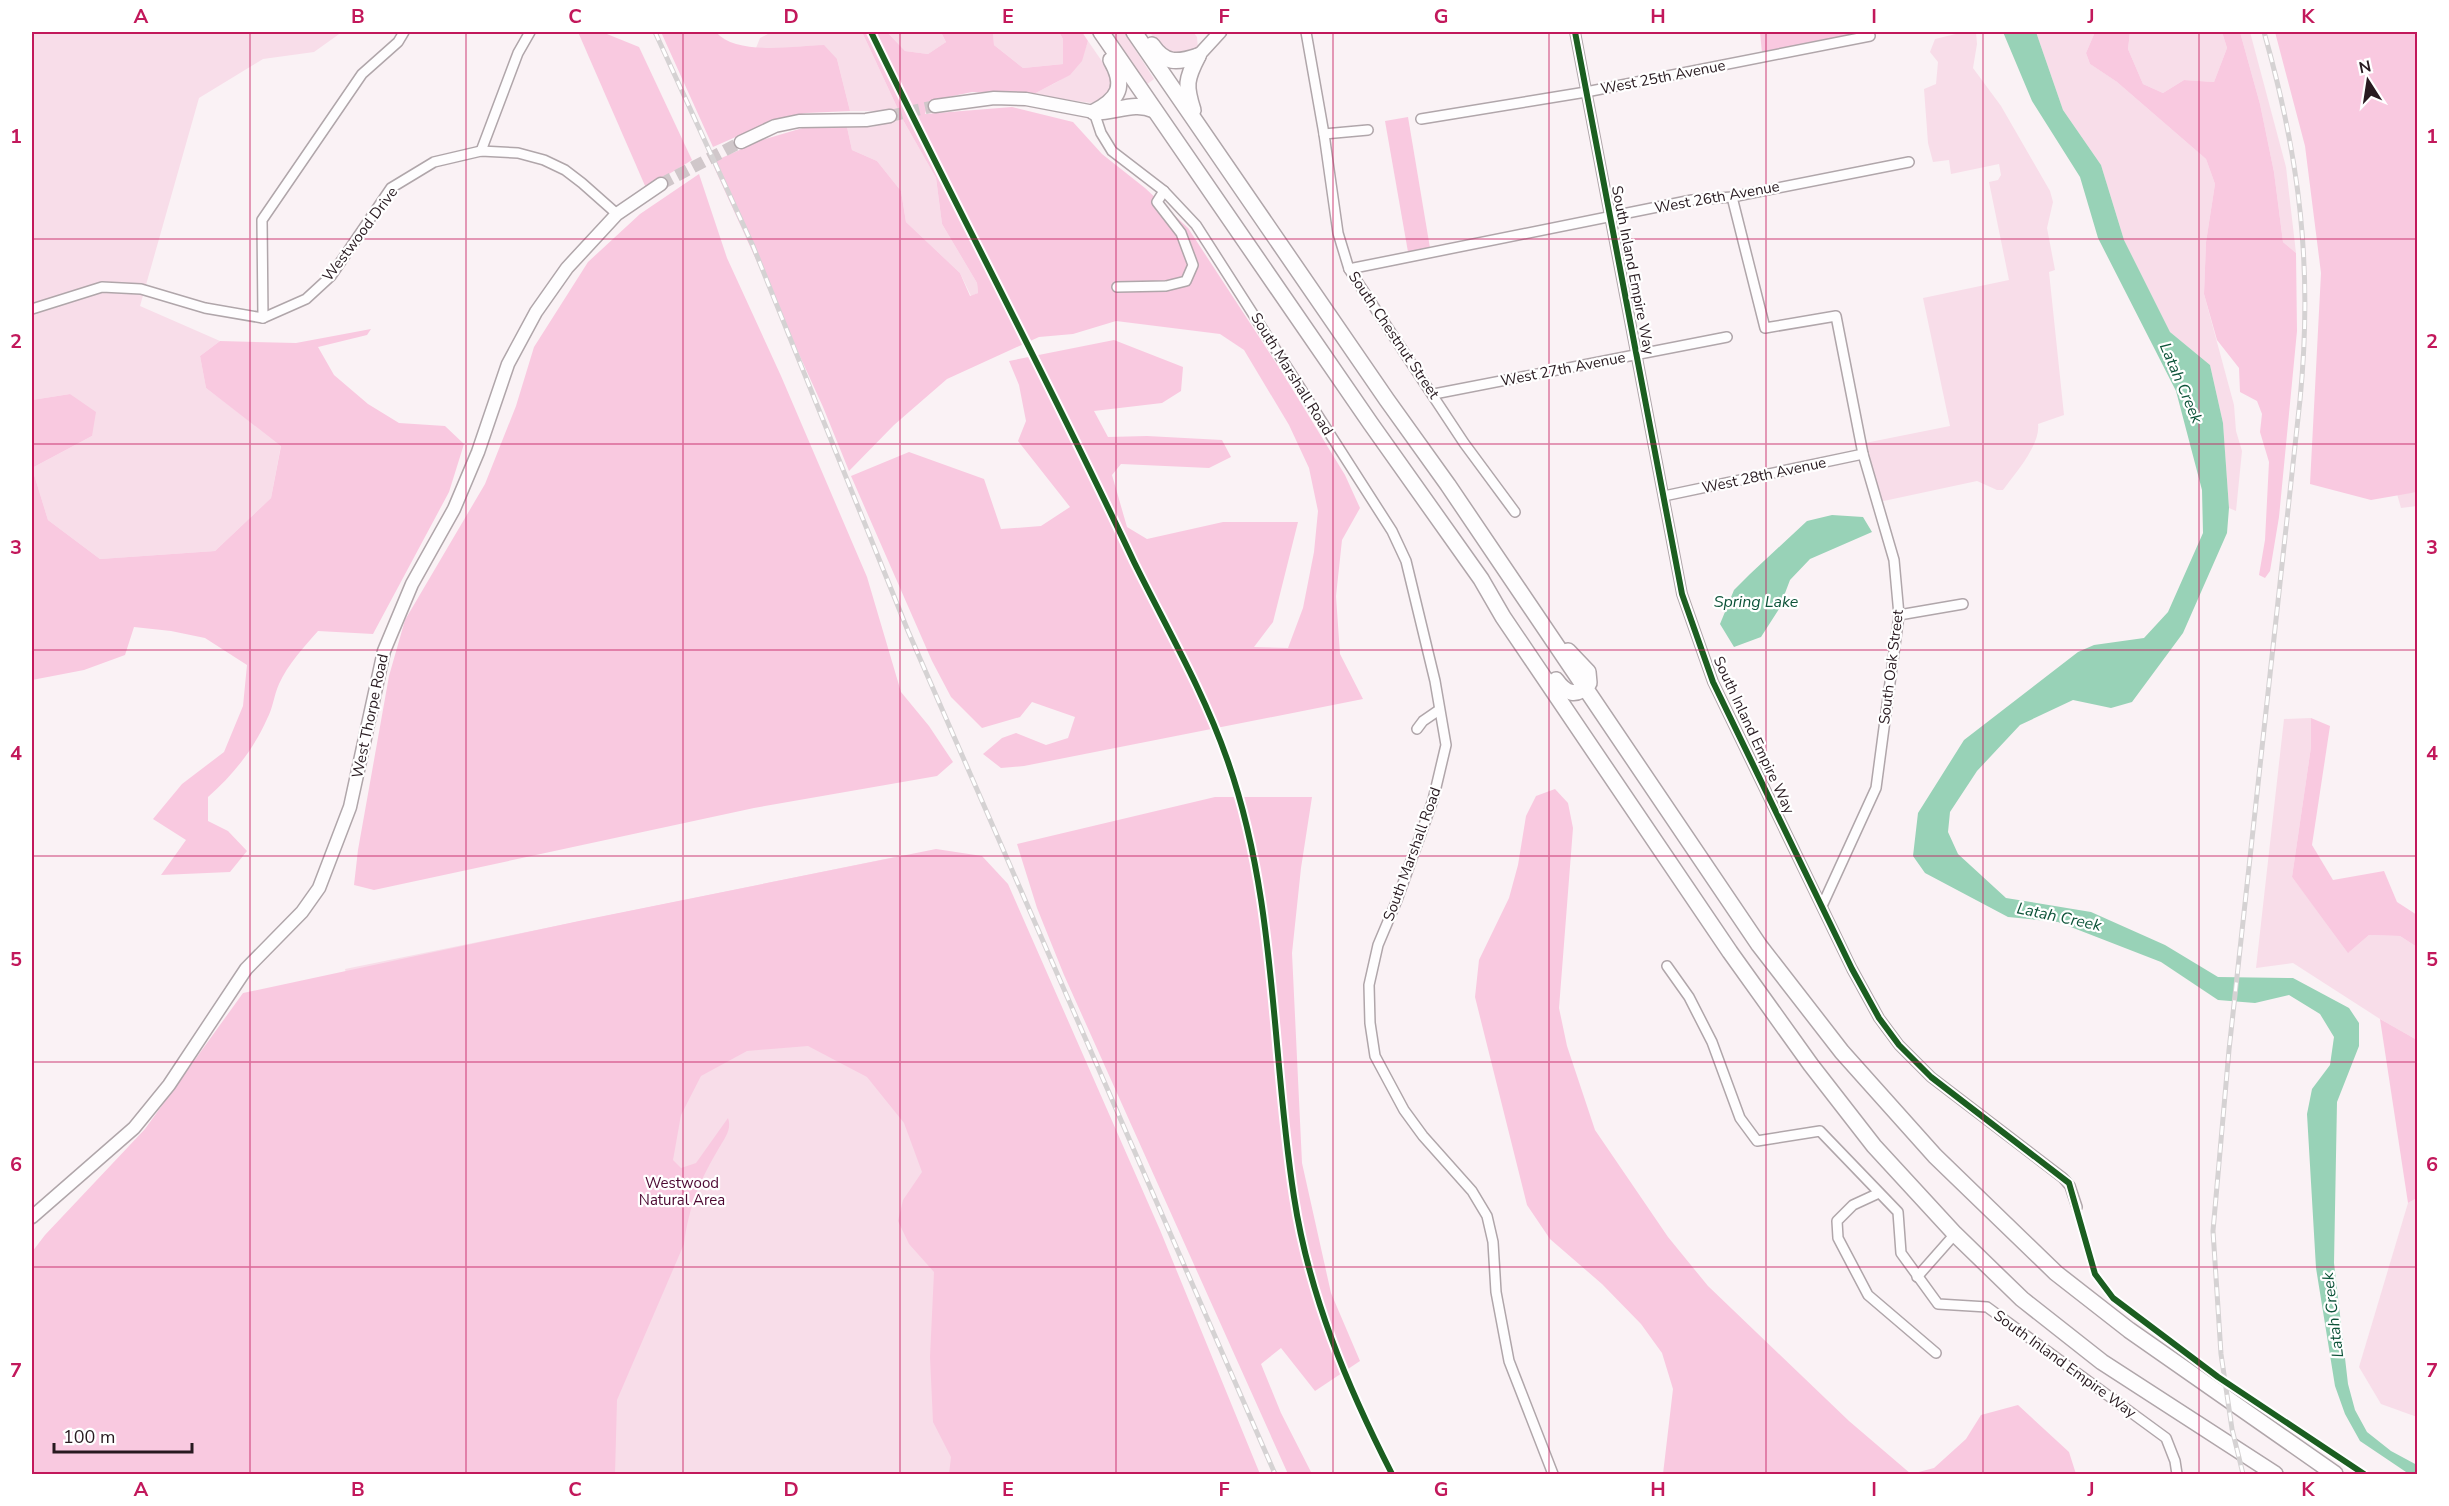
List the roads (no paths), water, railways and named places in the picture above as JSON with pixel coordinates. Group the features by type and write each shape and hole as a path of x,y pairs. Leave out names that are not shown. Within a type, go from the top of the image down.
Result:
{"highway":[{"path":"1091,32 1117,71 1120,80 1115,97 1094,112"},
{"path":"1101,32 1480,579 1503,617 1684,884 1811,1065 1874,1146 1955,1234 2022,1299 2102,1362 2275,1474"},
{"path":"1134,32 1494,553 1516,576 1563,643 1588,672 1590,679 1585,689 1578,693 1569,693 1564,690 1510,614 1480,579"},
{"path":"1143,32 1158,53 1167,61 1177,62 1198,56"},
{"path":"1198,56 1189,72 1186,85 1194,110 1208,139"},
{"path":"1094,112 1110,112 1138,105 1154,110"},
{"path":"1585,689 1760,945 1842,1052 1935,1156 2056,1273 2129,1330 2335,1474"},
{"path":"2313,1459 2345,1474"}],"street":[{"path":"32,309 102,287 141,289 205,308 263,318 262,220 362,74 398,42 405,32"},
{"path":"481,151 518,53 530,32"},
{"path":"1198,56 1220,32"},
{"name":"South Chestnut Street","path":"1306,32 1338,233 1349,269 1434,394 1464,443 1515,512"},
{"name":"South Inland Empire Way","path":"1575,32 1682,594 1713,682 1874,1008 1899,1045 1931,1077 2063,1178 2070,1186 2077,1207"},
{"name":"West 25th Avenue","path":"1421,119 1586,92 1869,34"},
{"path":"935,106 994,98 1026,99 1094,112"},
{"name":"South Marshall Road","path":"1094,112 1101,133 1112,152 1164,191 1196,225 1392,531 1406,561 1435,681 1446,745 1433,800 1397,900 1378,945 1369,985 1370,1023 1375,1056 1404,1110 1423,1136 1472,1191 1487,1216 1493,1242 1496,1292 1509,1360 1553,1474"},
{"path":"741,142 776,126 799,121 866,120 890,116"},
{"path":"1324,135 1368,130"},
{"name":"Westwood Drive","path":"263,318 306,299 332,276 392,188 434,162 481,151 518,153 544,160 565,170 617,214"},
{"name":"West 26th Avenue","path":"1349,269 1692,200 1732,197 1909,162"},
{"name":"West Thorpe Road","path":"32,1217 134,1128 169,1085 246,969 302,912 319,888 350,807 384,651 412,584 452,513 462,490 478,452 508,364 536,312 567,268 617,214 661,184"},
{"path":"1117,287 1166,286 1186,281 1193,265 1181,233 1157,202 1164,191"},
{"name":"South Oak Street","path":"1732,197 1765,328 1836,316 1863,454 1894,560 1899,615 1876,788 1822,906"},
{"name":"West 27th Avenue","path":"1434,394 1727,337"},
{"name":"West 28th Avenue","path":"1664,496 1863,454"},
{"path":"1899,615 1963,604"},
{"path":"1417,729 1423,721 1439,710"},
{"name":"South Inland Empire Way","path":"1667,966 1689,997 1712,1042 1740,1118 1757,1141 1820,1131 1898,1212 1901,1253 1938,1304 1987,1306 2166,1438 2175,1461 2177,1474"},
{"path":"1879,1193 1853,1205 1837,1221 1838,1238 1868,1295 1936,1353"},
{"path":"1917,1277 1955,1234"}],"water":[{"name":"Latah Creek","path":"2003,32 2036,32 2063,110 2101,165 2124,240 2170,332 2210,365 2223,423 2229,508 2227,533 2183,633 2132,702 2111,708 2073,700 2020,725 1977,771 1950,812 1948,832 1958,854 2006,898 2091,912 2165,945 2218,977 2293,978 2349,1008 2359,1023 2359,1046 2337,1102 2334,1263 2348,1384 2355,1410 2367,1432 2391,1451 2417,1465 2417,1474 2409,1474 2360,1441 2345,1414 2335,1386 2316,1268 2307,1114 2312,1089 2330,1065 2334,1037 2320,1014 2289,995 2255,1003 2218,1000 2161,962 2058,922 2008,917 1925,873 1913,856 1918,813 1964,740 2078,652 2094,645 2144,638 2168,612 2203,533 2202,490 2176,391 2098,238 2080,177 2032,101"},
{"name":"Spring Lake","path":"1832,515 1863,517 1872,532 1810,559 1790,580 1779,609 1761,637 1734,647 1720,624 1734,590 1807,521"}],"tunnel":[{"path":"890,116 935,106"},
{"path":"661,184 741,142"}],"railway":[{"path":"655,32 753,246 908,631 1275,1474"},
{"path":"2243,1474 2232,1429 2221,1354 2213,1231 2229,1050 2300,400 2305,305 2304,259 2295,169 2287,125 2264,32"}],"park label":[{"name":"Westwood Natural Area","path":"682,1192"}]}
